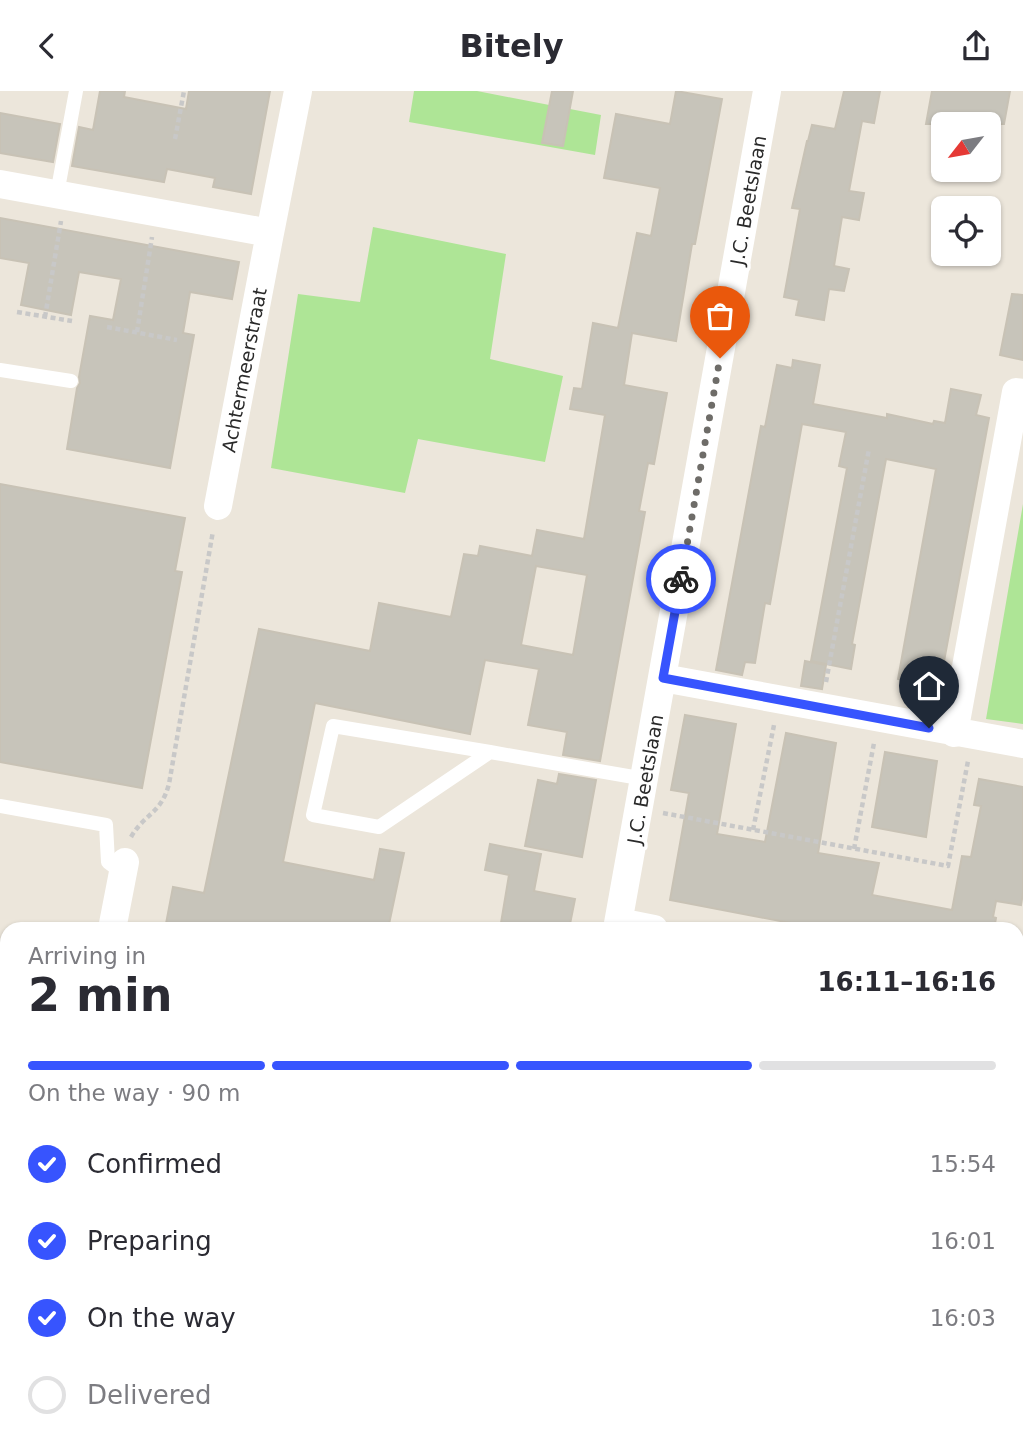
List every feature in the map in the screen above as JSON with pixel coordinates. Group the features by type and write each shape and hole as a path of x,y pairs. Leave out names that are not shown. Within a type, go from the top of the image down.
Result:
{"street":[{"name":"Achtermeerstraat","path":"218,506 298,91"},
{"name":"J.C. Beetslaan","path":"619,922 767,91"},
{"path":"0,184 270,233"},
{"path":"963,734 1016,392 1023,393"},
{"path":"663,678 1023,744"},
{"path":"113,922 124,867"}],"lane":[{"path":"61,195 76,91"},
{"path":"0,370 71,381"},
{"path":"490,752 379,827 313,815 333,726 490,752 645,779"},
{"path":"0,806 106,825 107,863 124,867"}],"path":[{"path":"175,139 184,91"},
{"path":"45,317 61,195"},
{"path":"137,332 155,212"},
{"path":"17,312 72,321"},
{"path":"107,327 177,340"},
{"path":"821,708 869,449"},
{"path":"124,867 131,838 137,827 161,806 169,784 218,506"},
{"path":"753,830 779,700"},
{"path":"854,849 879,718"},
{"path":"639,809 948,866 963,734"}],"green space":[{"path":"414,91 477,91 601,115 595,155 409,122"},
{"path":"373,227 506,254 490,359 563,376 545,462 418,439 405,493 271,468 298,294 360,302"},
{"path":"1023,504 1023,724 986,719"}],"building":[{"path":"100,91 125,91 124,97 186,109 189,91 270,91 251,194 213,187 215,178 167,169 164,182 72,166 79,127 93,130"},
{"path":"552,91 573,91 563,146 542,143"},
{"path":"676,91 722,99 695,244 692,244 676,341 632,333 624,385 667,393 654,464 648,463 639,511 645,512 600,761 563,755 567,732 528,725 539,669 485,660 470,734 315,703 283,862 374,880 380,849 404,853 389,922 166,922 173,887 204,893 259,629 370,651 379,603 451,617 464,554 478,556 480,546 532,556 537,530 584,539 605,415 570,409 574,388 582,389 593,323 618,328 637,233 651,236 660,188 604,178 616,114 670,124","holes":["536,566 587,575 573,655 521,645"]},
{"path":"844,91 880,91 874,123 862,121 849,191 864,193 859,220 842,217 834,266 849,269 844,291 829,289 824,320 796,315 799,300 784,297 800,209 792,208 807,141 812,125 835,129"},
{"path":"932,91 1010,91 1004,124 1001,124 1001,112 931,112 931,124 926,124"},
{"path":"0,113 60,124 53,162 0,153"},
{"path":"0,218 239,262 232,299 190,292 183,333 194,335 170,468 67,449 90,316 113,320 121,279 79,272 71,315 21,305 29,263 0,258"},
{"path":"1012,294 1023,295 1023,360 1000,355"},
{"path":"793,360 820,365 813,404 887,418 887,414 933,424 934,421 945,423 951,389 981,395 976,415 989,418 935,710 908,705 911,692 903,690 904,680 898,679 936,469 886,459 852,644 855,645 851,669 811,661 847,468 839,466 846,432 802,424 770,604 765,603 755,663 745,662 742,675 716,670 761,426 765,427 777,365 792,368"},
{"path":"0,484 185,518 175,571 182,572 142,788 0,762"},
{"path":"805,661 826,665 822,689 801,686"},
{"path":"685,715 736,724 717,834 765,842 786,733 836,743 818,853 879,863 872,895 952,910 962,856 971,857 981,806 974,805 979,779 1023,787 1021,905 996,901 993,917 996,918 995,922 785,922 670,900 689,793 671,790"},
{"path":"885,752 937,761 926,837 872,827"},
{"path":"559,774 596,780 582,857 525,846 538,780 557,784"},
{"path":"490,844 541,854 534,891 575,899 570,922 501,922 509,875 485,870"}],"way so far":[{"path":"681,579 720,358"}],"route":[{"path":"681,579 663,678 929,728"}]}
